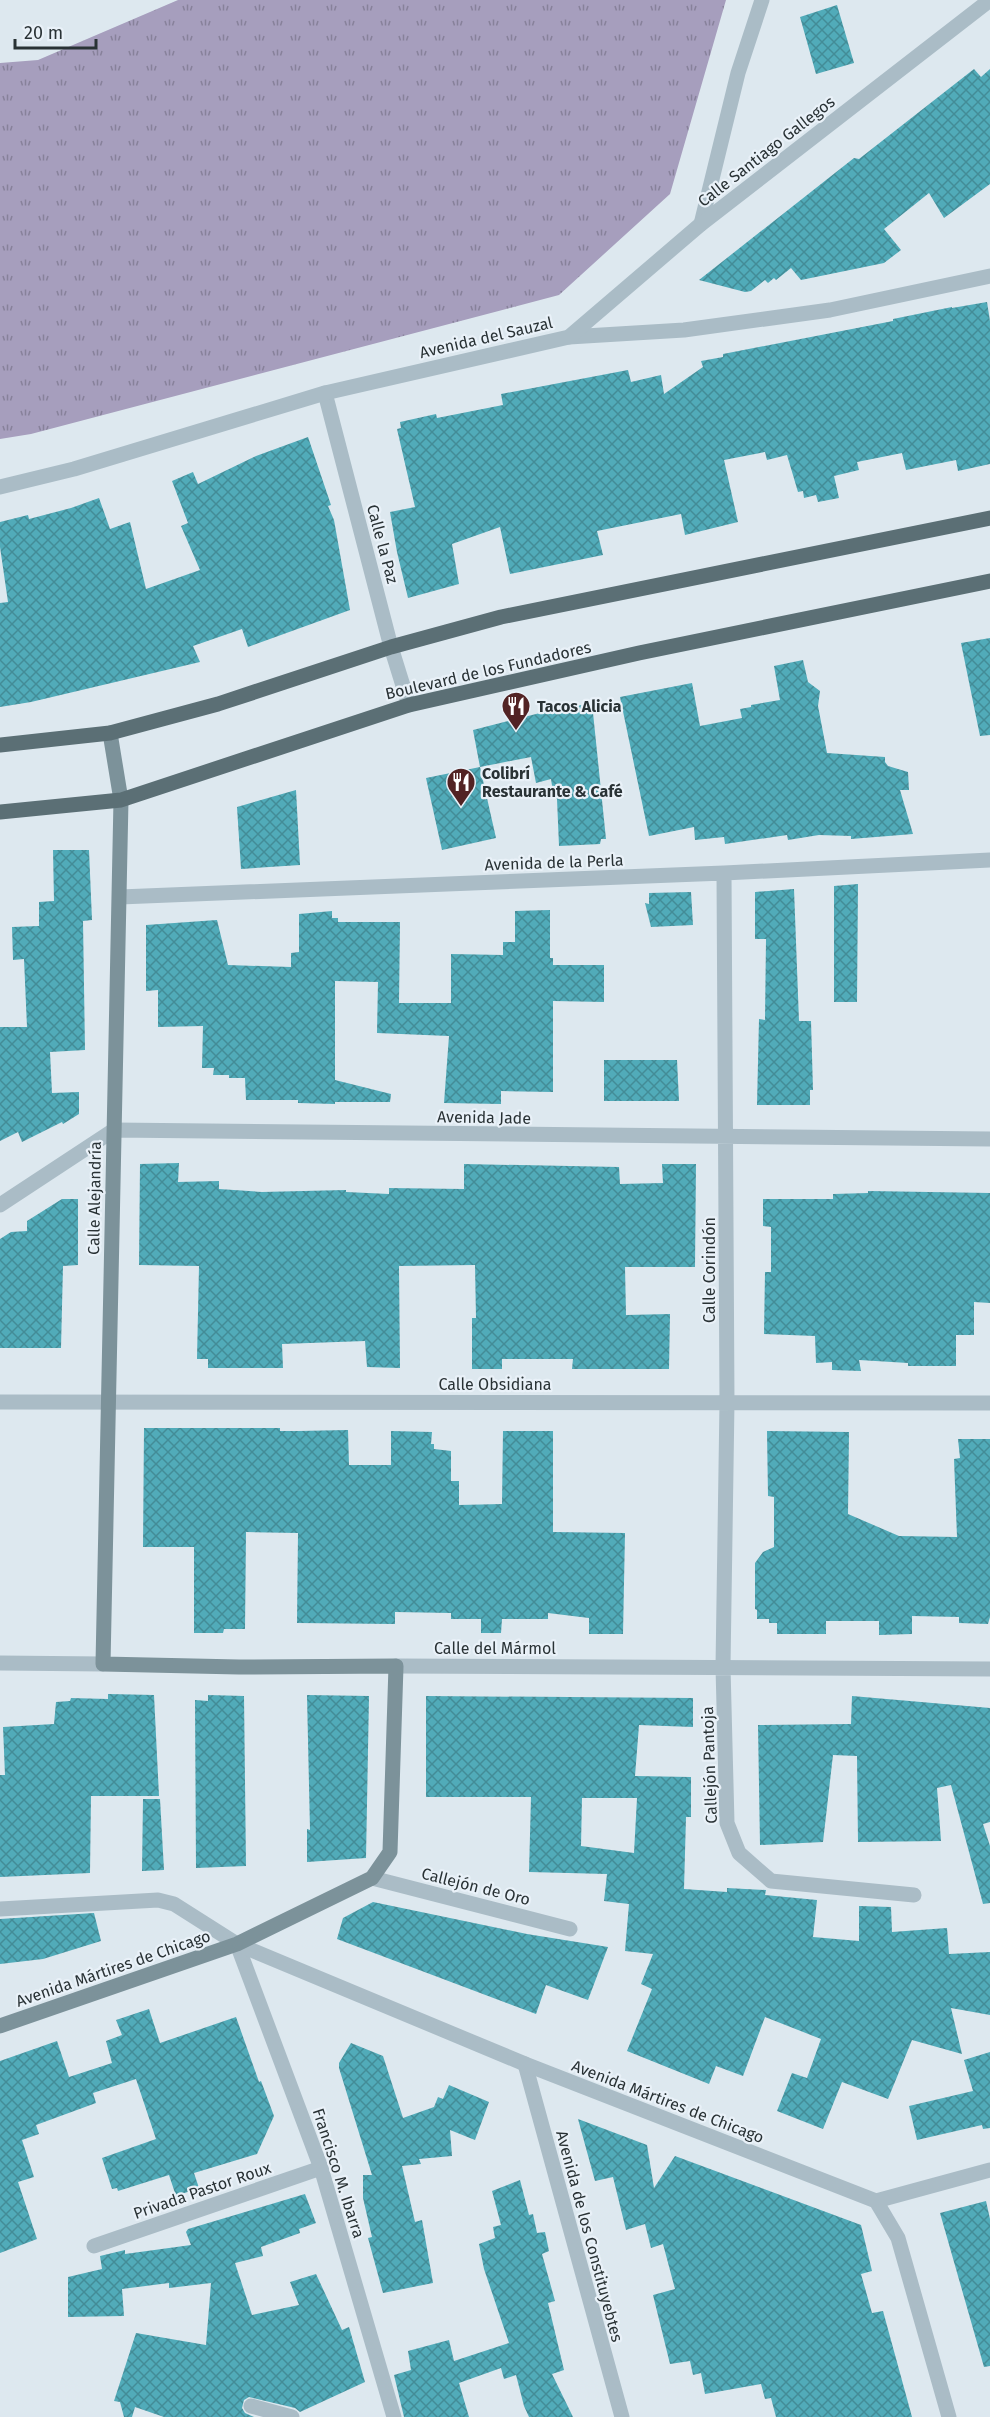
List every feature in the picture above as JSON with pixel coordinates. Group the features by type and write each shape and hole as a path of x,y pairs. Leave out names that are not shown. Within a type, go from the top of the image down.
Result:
{"main road":[{"path":"0,745 110,734 218,704 392,647 501,617 990,518"},
{"name":"Boulevard de los Fundadores","path":"0,812 121,800 409,705 639,653 990,581"},
{"name":"Calle Alejandría","path":"103,1664 121,800 110,734"},
{"name":"Calle del Mármol","path":"103,1664 239,1667 396,1666"},
{"name":"Avenida Mártires de Chicago","path":"0,2026 237,1944 372,1878 390,1852 396,1666"}],"street":[{"path":"701,224 738,73 762,0"},
{"name":"Calle Santiago Gallegos","path":"569,337 701,224 990,0"},
{"name":"Avenida del Sauzal","path":"0,487 74,469 325,393 569,337 684,330 830,310 990,276"},
{"name":"Calle la Paz","path":"325,393 409,705"},
{"name":"Avenida de la Perla","path":"120,897 990,860"},
{"name":"Calle Corindón","path":"723,1667 727,1402 724,873"},
{"path":"0,1205 114,1130"},
{"name":"Avenida Jade","path":"114,1130 990,1139"},
{"name":"Calle Obsidiana","path":"0,1402 990,1403"},
{"name":"Calle del Mármol","path":"0,1663 103,1664"},
{"name":"Calle del Mármol","path":"396,1666 990,1669"},
{"name":"Callejón Pantoja","path":"723,1667 727,1823 739,1853 771,1881 914,1895"},
{"name":"Callejón de Oro","path":"372,1878 570,1929"},
{"path":"0,1909 158,1900 174,1904 237,1944"},
{"name":"Avenida Mártires de Chicago","path":"237,1944 525,2064 876,2201"},
{"name":"Francisco M. Ibarra","path":"237,1944 321,2168 394,2417"},
{"name":"Avenida de los Constituyebtes","path":"525,2064 622,2417"},
{"name":"Privada Pastor Roux","path":"94,2246 321,2168"},
{"path":"949,2417 898,2238 876,2201 990,2170"},
{"path":"251,2406 292,2417"}],"green space":[{"path":"178,0 726,0 670,194 559,295 31,434 0,439 0,63 38,60"}],"building":[{"path":"837,5 854,63 816,74 800,17"},
{"path":"974,69 981,77 990,69 990,184 944,218 929,193 884,229 901,250 884,263 801,280 791,268 776,280 774,278 768,283 765,280 751,291 745,292 699,280 854,158 859,159"},
{"path":"987,302 990,321 990,464 958,471 956,460 906,470 902,453 857,462 859,470 834,476 839,498 818,502 816,495 804,498 803,491 798,492 787,455 767,460 765,452 724,460 738,522 685,535 681,514 597,531 603,555 510,574 500,527 452,544 459,584 408,598 390,512 415,507 397,429 401,428 400,422 436,414 437,418 503,405 501,394 628,370 631,382 661,375 664,394 703,367 701,361 723,357 723,354 893,321 893,319 952,307"},
{"path":"308,437 331,505 328,506 334,520 350,610 248,647 242,629 193,646 200,662 31,702 0,707 0,603 8,602 0,547 0,522 28,515 29,519 99,498 110,529 130,522 146,589 200,570 181,526 188,523 172,481 193,472 198,484 256,456"},
{"path":"990,638 990,735 980,736 961,643"},
{"path":"803,660 808,682 820,691 818,706 827,753 885,757 888,766 908,772 909,790 900,790 913,834 851,839 851,836 819,835 788,840 787,835 725,844 724,837 695,840 694,827 649,836 620,697 692,683 700,726 742,718 740,709 780,700 774,666"},
{"path":"592,703 606,839 601,839 600,844 559,846 557,799 554,799 551,779 536,783 531,757 480,767 473,730"},
{"name":"Colibrí Restaurante & Café","path":"480,767 496,838 442,850 426,778"},
{"path":"296,790 300,865 241,869 237,807"},
{"path":"53,850 89,850 92,920 83,921 85,1050 50,1052 52,1093 79,1092 79,1114 63,1124 62,1122 22,1142 18,1132 0,1141 0,1027 27,1027 24,959 13,960 12,927 39,926 39,902 54,901"},
{"path":"858,884 857,1002 834,1002 834,886"},
{"path":"794,889 799,1021 811,1021 813,1090 810,1090 810,1105 757,1105 759,1019 765,1020 766,939 755,939 755,892"},
{"path":"691,892 693,925 651,927 645,903 649,904 649,893"},
{"path":"550,910 550,958 553,958 553,965 604,965 604,1002 553,1001 553,1092 501,1091 501,1104 444,1103 449,1036 377,1033 378,982 335,981 335,1080 391,1094 390,1102 335,1102 335,1104 298,1103 298,1100 246,1100 245,1078 213,1075 214,1068 202,1068 203,1026 158,1027 158,990 146,991 146,925 217,920 228,965 291,967 291,953 299,952 299,914 332,911 332,918 338,918 338,922 400,922 399,1003 451,1003 451,954 503,955 503,942 515,942 515,911"},
{"path":"604,1060 677,1060 679,1101 604,1101"},
{"path":"179,1163 178,1182 219,1181 219,1189 262,1192 346,1190 346,1192 389,1194 389,1188 464,1189 464,1164 619,1167 620,1184 663,1183 662,1164 696,1164 695,1267 625,1267 626,1315 670,1314 669,1369 572,1369 573,1359 502,1359 502,1369 472,1369 472,1318 476,1318 475,1265 399,1266 400,1368 367,1367 365,1341 282,1344 283,1368 208,1368 208,1359 197,1359 199,1266 139,1265 140,1164"},
{"path":"868,1191 990,1193 990,1303 974,1302 974,1335 956,1335 956,1366 908,1366 908,1363 859,1360 861,1371 832,1370 832,1362 816,1363 815,1336 764,1334 765,1272 771,1272 771,1227 763,1226 763,1199 833,1199 833,1194 868,1193"},
{"path":"62,1199 78,1199 78,1265 63,1266 61,1348 0,1348 0,1239 11,1232 27,1231 27,1221"},
{"path":"144,1428 348,1430 349,1465 391,1465 391,1431 432,1432 431,1444 434,1444 434,1449 451,1451 451,1481 459,1481 459,1505 502,1504 503,1431 553,1431 553,1532 625,1533 623,1634 589,1634 589,1618 548,1613 548,1619 502,1619 501,1633 481,1633 481,1619 451,1619 451,1613 395,1612 395,1624 297,1623 298,1533 246,1532 245,1629 224,1629 223,1633 194,1633 194,1547 143,1547"},
{"path":"767,1431 849,1432 848,1514 899,1536 957,1537 954,1459 960,1458 958,1439 990,1439 990,1617 988,1624 959,1623 959,1617 912,1616 912,1634 879,1635 879,1621 826,1621 826,1634 777,1634 777,1623 769,1623 769,1619 757,1619 755,1563 763,1552 774,1547 774,1497 768,1496"},
{"path":"108,1694 154,1695 159,1796 91,1796 90,1873 0,1877 0,1775 5,1775 3,1727 54,1724 56,1702 70,1701 71,1698 108,1699"},
{"path":"208,1695 244,1696 246,1866 196,1868 195,1700 208,1701"},
{"path":"307,1695 369,1696 366,1858 307,1862 307,1829 310,1830"},
{"path":"426,1696 693,1698 693,1727 639,1725 635,1776 691,1777 691,1817 686,1817 684,1889 727,1892 727,1888 766,1890 765,1895 817,1900 813,1937 859,1941 859,1906 891,1907 892,1932 947,1928 949,1954 990,1952 990,2015 951,2008 962,2054 912,2040 888,2099 842,2082 823,2129 777,2111 792,2073 807,2078 821,2039 765,2017 743,2076 716,2066 709,2084 627,2051 652,1989 641,1984 653,1954 625,1951 629,1904 604,1901 607,1874 529,1872 531,1797 426,1797","holes":["582,1798 637,1798 634,1853 581,1846"]},
{"path":"852,1696 990,1708 990,1822 983,1824 990,1846 990,1903 983,1904 951,1785 937,1788 941,1841 858,1842 857,1756 833,1755 823,1842 760,1845 758,1725 851,1724"},
{"path":"143,1799 160,1799 164,1870 142,1871"},
{"path":"373,1902 527,1934 608,1947 588,2000 546,1985 536,2014 337,1939 343,1918"},
{"path":"94,1913 101,1941 43,1959 0,1964 0,1919"},
{"path":"149,2009 160,2043 236,2017 259,2082 261,2081 274,2116 257,2154 194,2173 199,2188 176,2196 169,2175 118,2191 117,2188 112,2189 102,2158 156,2139 136,2079 93,2093 96,2103 36,2125 39,2134 22,2140 34,2177 18,2182 37,2239 0,2253 0,2061 57,2041 69,2077 112,2063 106,2041 122,2035 116,2020"},
{"path":"351,2043 383,2056 403,2118 434,2107 438,2097 443,2099 449,2085 489,2102 475,2140 450,2130 452,2156 419,2159 421,2164 402,2166 415,2222 422,2220 433,2283 383,2293 368,2238 372,2237 363,2198 363,2175 372,2175 339,2068 339,2063"},
{"path":"990,2052 990,2128 983,2129 982,2125 917,2140 909,2106 973,2091 964,2060"},
{"path":"578,2119 647,2145 654,2188 675,2156 861,2225 872,2271 861,2274 872,2313 883,2311 912,2417 776,2417 771,2398 765,2399 761,2384 705,2394 701,2373 693,2375 690,2361 670,2364 653,2295 675,2289 663,2244 651,2248 645,2224 626,2230 613,2177 595,2181"},
{"path":"520,2180 529,2215 533,2214 537,2233 545,2232 549,2251 542,2254 555,2301 548,2303 564,2370 552,2374 573,2417 529,2417 516,2375 504,2379 501,2368 459,2383 469,2417 404,2417 394,2375 411,2370 408,2351 449,2340 454,2361 509,2343 484,2269 479,2244 495,2238 493,2227 501,2225 492,2191"},
{"path":"305,2194 316,2223 299,2229 300,2233 261,2247 263,2256 235,2263 252,2315 299,2305 290,2282 316,2274 342,2330 349,2327 365,2382 300,2412 295,2408 249,2397 244,2400 242,2408 245,2413 254,2417 164,2417 135,2407 132,2417 124,2417 120,2402 114,2401 136,2333 206,2345 211,2283 169,2288 169,2283 122,2289 124,2316 68,2317 68,2277 102,2269 100,2256 125,2250 125,2254 191,2245 186,2232 188,2229"},
{"path":"986,2201 990,2219 990,2366 984,2367 940,2213"}],"place":[{"name":"Tacos Alicia","path":"516,732"},
{"name":"Colibrí Restaurante & Café","path":"461,808"}]}
